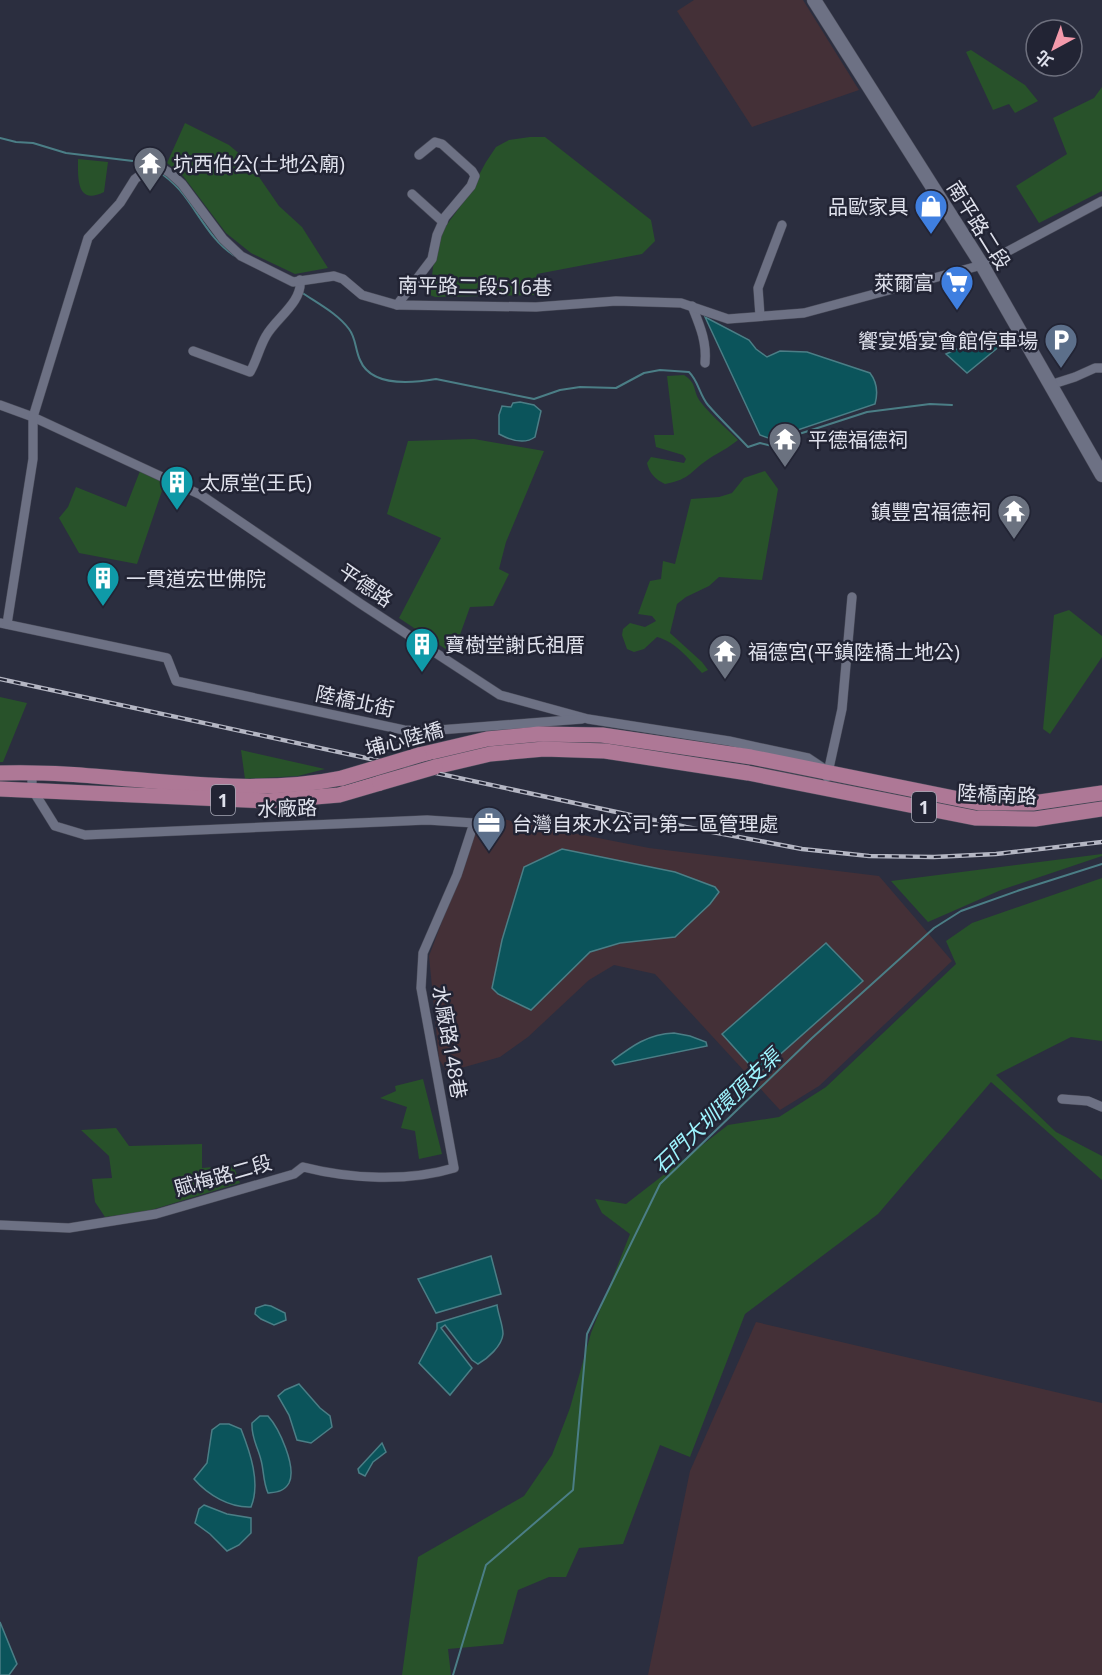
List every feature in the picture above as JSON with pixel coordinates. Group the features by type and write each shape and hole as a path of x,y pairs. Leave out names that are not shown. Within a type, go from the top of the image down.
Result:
{"main road":[{"name":"埔心陸橋","path":"32,773 267,787 300,785 342,778 419,754 487,739 539,734 602,735 751,758"},
{"name":"埔心陸橋","path":"32,789 268,801 339,795 435,767 490,754 544,748 605,751 748,773"},
{"name":"陸橋南路","path":"751,758 975,818 1035,819 1102,809"},
{"name":"1","path":"0,772 32,773"},
{"name":"陸橋南路","path":"748,773 827,780 979,802 1033,803 1102,793"},
{"name":"1","path":"0,789 32,789"}],"street":[{"name":"南平路二段","path":"814,0 982,265 1102,476"},
{"path":"397,305 432,259 437,235 443,222 471,186 475,176 442,144 435,142 419,155"},
{"name":"南平路二段516巷","path":"4,623 33,459 33,417 88,238 120,202 135,179 152,169 160,167 182,184 223,239 241,256 293,282 300,283 334,276 343,279 362,295 397,305 536,307 616,301 681,303 728,319 804,314 982,265 1102,201"},
{"path":"412,194 443,222"},
{"path":"759,316 758,288 782,225"},
{"path":"193,351 250,372 266,335 296,298 300,283"},
{"path":"692,306 705,339 705,363"},
{"path":"1050,385 1095,368 1102,368"},
{"name":"平德路","path":"0,405 33,417 201,495 500,695 588,719 729,741"},
{"path":"827,780 843,697 852,597"},
{"name":"陸橋北街","path":"4,623 167,658 176,681 404,730 426,731 588,719"},
{"name":"陸橋南路","path":"729,741 808,758 827,780"},
{"path":"32,773 32,789"},
{"name":"水廠路","path":"32,789 55,826 85,835 427,820 474,823"},
{"name":"水廠路148巷","path":"454,1168 421,988 423,953 457,875 474,823"},
{"path":"1062,1099 1088,1101 1102,1107"},
{"name":"賦梅路二段","path":"0,1225 69,1228 156,1214 294,1174 303,1167 320,1172 379,1176 434,1174 454,1168"}],"shaded area":[{"path":"694,0 803,0 859,90 752,127 677,11"},
{"path":"971,50 1025,85 1038,101 1015,113 1009,104 993,110 966,52"},
{"path":"1102,87 1102,191 1039,223 1016,186 1067,154 1053,118 1094,98"},
{"path":"185,123 229,145 248,161 279,206 302,227 328,268 295,274 251,253 226,233 183,176 167,163"},
{"path":"545,137 651,220 655,241 642,254 537,274 534,295 435,297 430,295 433,267 443,230 467,197 486,162 496,147 509,140"},
{"path":"78,159 108,162 104,192 88,195 83,192 80,188"},
{"path":"705,317 749,340 767,357 780,351 807,352 870,373 876,388 875,404 771,439 760,435"},
{"path":"997,331 1006,341 967,373 946,354"},
{"path":"684,375 692,383 705,408 738,440 686,477 665,484 653,476 647,463 651,457 684,463 686,459 683,455 656,447 654,435 674,435 667,376"},
{"path":"513,403 534,405 541,411 535,437 526,441 512,440 499,434 499,415 502,406 511,407"},
{"path":"474,439 544,451 506,542 499,569 509,574 493,606 470,607 453,654 399,618 441,538 387,514 408,441"},
{"path":"140,471 165,482 137,564 79,553 59,518 68,507 76,487 126,507"},
{"path":"765,471 778,489 762,580 719,577 709,586 677,604 670,633 708,670 702,673 676,647 657,637 644,649 634,652 627,649 622,635 623,629 630,623 645,627 656,621 652,616 638,614 650,581 661,579 663,561 675,564 691,499 719,497 732,493 744,478"},
{"path":"1069,610 1102,636 1102,657 1050,734 1043,729 1054,615"},
{"path":"0,697 27,703 3,762 0,762"},
{"path":"241,750 325,769 298,776 245,779"},
{"path":"477,814 649,848 879,876 952,961 819,1086 780,1110 655,974 614,965 589,980 528,1037 500,1057 447,1072 439,1059 429,956 458,879"},
{"path":"562,849 675,872 715,887 719,892 710,904 675,937 620,943 590,952 531,1010 498,994 492,988 502,940 524,867"},
{"path":"1102,854 1102,856 1001,890 928,922 891,881"},
{"path":"1102,878 1102,1041 1071,1037 996,1075 1056,1132 1102,1156 1102,1180 991,1082 878,1214 745,1314 690,1457 660,1445 623,1544 579,1548 566,1577 549,1577 518,1590 503,1644 448,1649 451,1675 402,1675 418,1557 524,1496 552,1455 570,1408 591,1333 630,1234 602,1213 595,1199 626,1204 728,1125 779,1117 826,1087 956,964 946,941 972,923"},
{"path":"826,943 863,981 758,1074 722,1034"},
{"path":"674,1033 706,1042 707,1046 615,1065 612,1061 648,1038"},
{"path":"423,1079 442,1154 419,1159 415,1131 401,1128 407,1107 380,1098 396,1091 395,1086"},
{"path":"116,1128 129,1146 202,1144 202,1168 233,1165 240,1183 148,1211 105,1217 95,1202 92,1179 112,1178 109,1156 81,1130"},
{"path":"491,1256 501,1294 436,1313 418,1279"},
{"path":"265,1305 285,1313 286,1320 274,1325 261,1319 255,1314 256,1308"},
{"path":"497,1305 503,1331 502,1339 493,1352 478,1364 472,1360 445,1325 441,1328 472,1368 450,1395 419,1363 437,1329 437,1323"},
{"path":"756,1322 1102,1403 1102,1675 648,1675 690,1471"},
{"path":"299,1384 330,1416 332,1427 311,1443 297,1440 289,1415 278,1396"},
{"path":"260,1416 268,1416 282,1438 289,1458 291,1476 289,1483 277,1492 268,1493 253,1433 252,1423"},
{"path":"220,1424 229,1424 241,1429 251,1457 255,1478 251,1507 227,1503 206,1490 194,1479 207,1463 212,1430"},
{"path":"382,1443 386,1452 373,1462 365,1476 359,1473 358,1469"},
{"path":"204,1505 227,1514 251,1518 251,1533 239,1545 227,1551 195,1523 199,1509"},
{"path":"0,1622 17,1664 9,1675 0,1675"}],"waterway":[{"path":"0,138 33,143 66,153 133,161 146,166"},
{"path":"157,171 179,189 213,237 235,256"},
{"path":"301,292 344,323 351,332 358,356 365,369 383,379 405,382 436,379 534,399 560,390 580,387 616,388 644,373 660,370 689,372 708,405 748,447 760,443 772,446 799,434 867,412 930,404 952,405"},
{"name":"石門大圳環頂支渠","path":"453,1675 486,1565 573,1490 587,1334 660,1184 812,1038 934,928 961,911 1102,864"}],"railway":[{"path":"0,679 686,827 802,849 869,856 934,857 996,854 1102,842"}],"place":[{"name":"坑西伯公(土地公廟)","path":"150,192"},
{"name":"品歐家具","path":"931,235"},
{"name":"萊爾富","path":"957,311"},
{"name":"饗宴婚宴會館停車場","path":"1061,369"},
{"name":"平德福德祠","path":"785,468"},
{"name":"太原堂(王氏)","path":"177,511"},
{"name":"鎮豐宮福德祠","path":"1014,540"},
{"name":"一貫道宏世佛院","path":"103,607"},
{"name":"寶樹堂謝氏祖厝","path":"422,673"},
{"name":"福德宮(平鎮陸橋土地公)","path":"725,680"},
{"name":"台灣自來水公司-第二區管理處","path":"489,852"}]}
